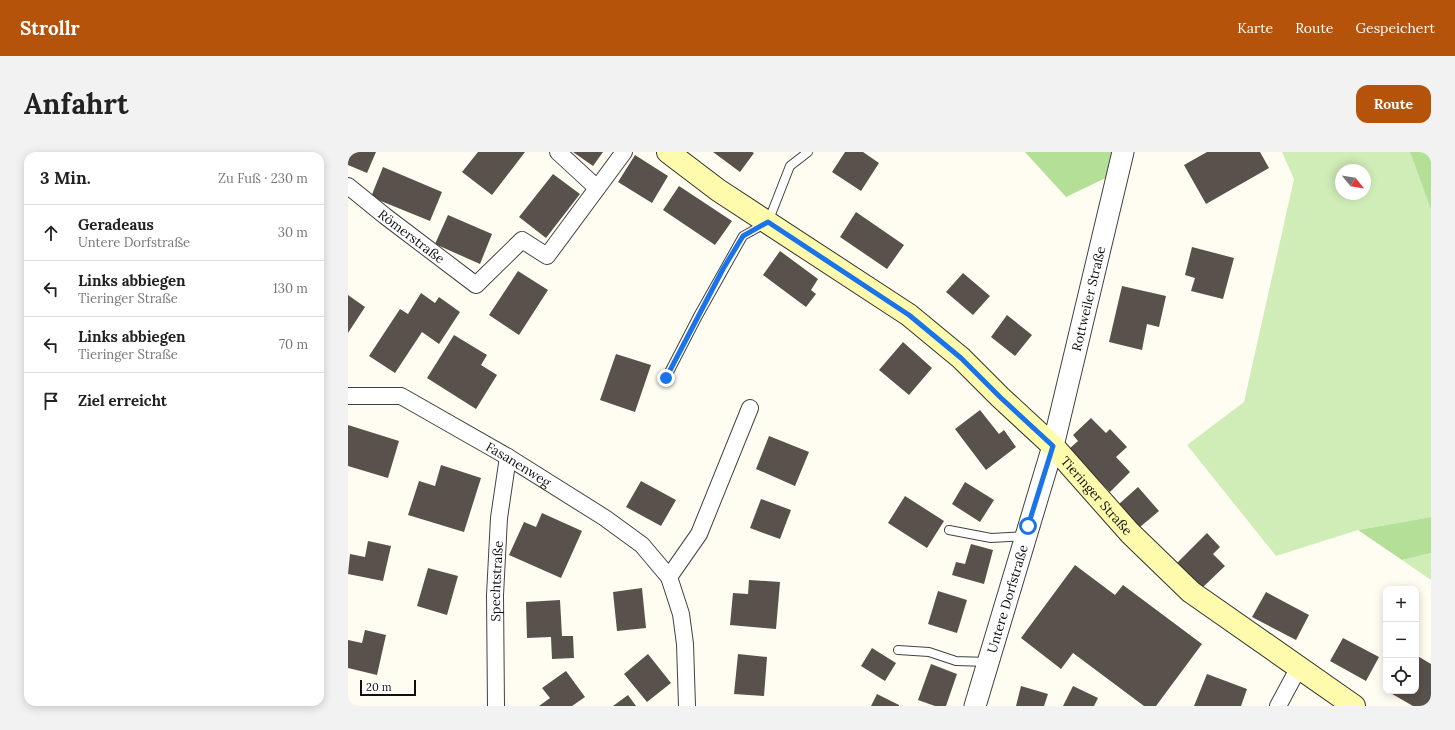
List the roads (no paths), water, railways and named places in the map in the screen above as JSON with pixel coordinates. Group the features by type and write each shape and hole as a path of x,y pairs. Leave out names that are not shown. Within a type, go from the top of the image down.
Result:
{"main road":[{"name":"Tieringer Straße","path":"668,152 718,190 909,315 961,358 1000,397 1053,446 1130,533 1191,592 1354,706"}],"street":[{"path":"558,152 597,188 624,152"},
{"name":"Rottweiler Straße","path":"1053,446 1123,152"},
{"name":"Römerstraße","path":"348,186 476,285 522,240 547,256 597,188"},
{"name":"Fasanenweg","path":"348,396 401,396 508,457 605,518 642,546 669,577 681,614 685,644 687,706"},
{"path":"669,577 698,534 750,408"},
{"name":"Untere Dorfstraße","path":"975,706 1053,446"},
{"name":"Spechtstraße","path":"496,706 495,595 499,518 508,457"},
{"path":"1278,706 1299,667"}],"lane":[{"path":"666,378 701,309 743,236 768,222 790,166 808,152"},
{"path":"949,530 991,538 1025,536"},
{"path":"898,650 929,652 956,661 989,662"}]}
